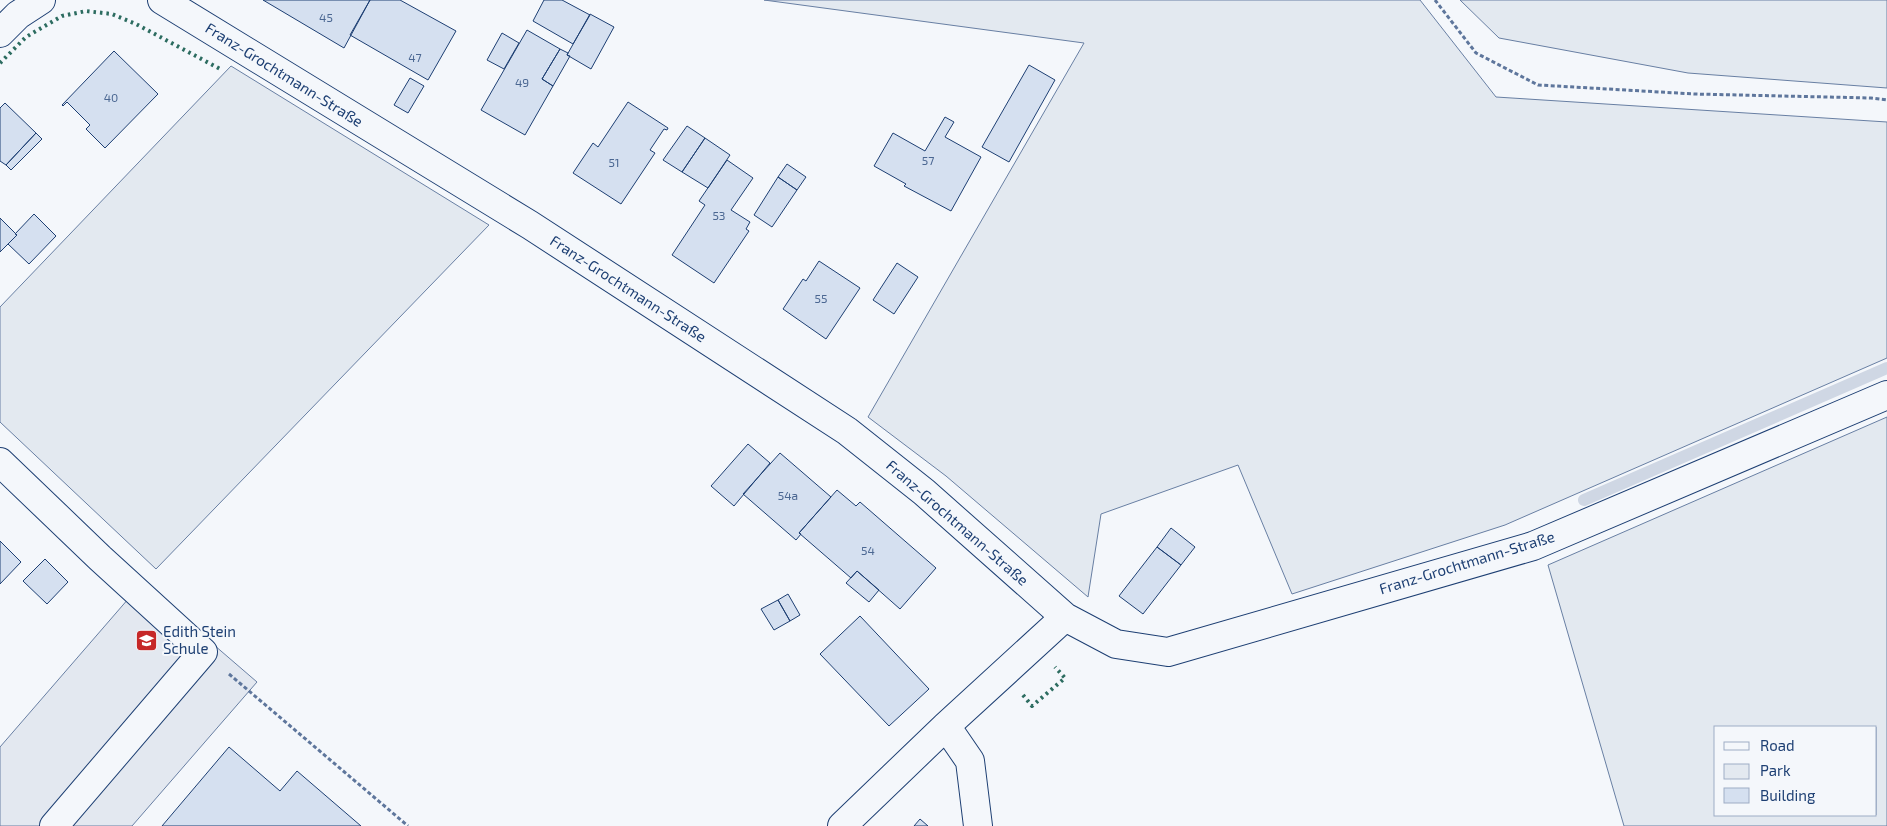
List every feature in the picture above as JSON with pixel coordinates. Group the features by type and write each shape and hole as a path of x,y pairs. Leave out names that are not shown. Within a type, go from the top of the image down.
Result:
{"street":[{"path":"0,33 18,15 41,0"},
{"name":"Franz-Grochtmann-Straße","path":"162,0 530,225 847,431 924,492 1065,617 1116,644 1168,652 1533,546 1887,395"},
{"path":"0,462 100,558 203,652 54,826"},
{"path":"842,826 946,726 1065,617"},
{"path":"946,726 970,761 978,826"}],"path":[{"path":"1434,0 1476,53 1538,85 1694,94 1871,98 1887,100"},
{"path":"203,652 408,826"}],"green space":[{"path":"764,0 1420,0 1496,97 1887,122 1887,358 1505,525 1292,594 1238,465 1101,514 1088,597 946,476 868,417 1084,43"},
{"path":"1460,0 1887,0 1887,88 1688,73 1499,38"},
{"path":"231,66 489,225 156,569 0,422 0,307"},
{"path":"1887,417 1887,826 1624,826 1548,565"}],"shaded area":[{"path":"142,583 257,682 132,826 0,826 0,747"}],"building":[{"path":"263,0 370,0 344,48"},
{"path":"370,0 400,0 456,31 428,80 350,35"},
{"path":"544,0 562,0 590,15 573,44 533,21"},
{"path":"590,14 614,27 591,69 567,55"},
{"path":"527,30 560,49 542,79 553,86 525,135 481,110"},
{"path":"502,33 519,43 504,69 487,60"},
{"path":"560,49 570,56 553,86 542,79"},
{"path":"114,51 158,94 105,148 86,129 90,125 67,102 62,105"},
{"path":"1029,65 1055,80 1009,162 982,147"},
{"path":"410,78 424,86 408,113 394,105"},
{"path":"628,102 668,128 667,130 664,129 650,150 655,153 621,204 573,173 593,143 598,147"},
{"path":"5,103 36,133 6,165 0,161 0,108"},
{"path":"945,117 954,122 945,137 981,157 951,211 904,186 906,184 874,166 893,133 925,151"},
{"path":"687,126 705,138 682,172 663,160"},
{"path":"36,133 42,139 11,170 6,165"},
{"path":"705,138 730,155 708,188 682,172"},
{"path":"727,160 753,178 731,210 750,222 746,229 749,231 714,283 672,255 705,205 699,201"},
{"path":"787,164 806,177 797,190 778,177"},
{"path":"778,177 797,190 772,227 754,215"},
{"path":"34,214 56,236 29,264 8,244"},
{"path":"0,218 17,235 0,252"},
{"path":"819,261 860,288 826,339 783,309 803,279 806,281"},
{"path":"897,263 918,277 894,314 873,300"},
{"path":"748,444 770,463 734,506 711,486"},
{"path":"780,453 831,497 799,533 801,534 796,540 743,494"},
{"path":"837,490 856,506 860,502 936,568 900,609 857,571 851,578 799,533"},
{"path":"1171,528 1195,547 1181,565 1157,547"},
{"path":"0,541 21,562 0,584"},
{"path":"1157,547 1181,565 1143,614 1119,596"},
{"path":"45,559 68,582 47,604 23,581"},
{"path":"857,571 879,590 869,602 846,583"},
{"path":"788,594 800,615 790,621 778,600"},
{"path":"778,600 790,621 774,630 761,609"},
{"path":"860,616 929,689 889,726 820,654"},
{"path":"229,747 280,791 297,771 361,826 162,826"},
{"path":"920,819 928,826 914,826"}],"waterway":[{"path":"1584,500 1887,368"}],"hedge":[{"path":"0,63 26,37 62,16 86,11 112,14 136,24 222,70"},
{"path":"1023,695 1032,706 1065,678 1055,667"}],"place":[{"name":"Edith Stein Schule","path":"147,641"}]}
